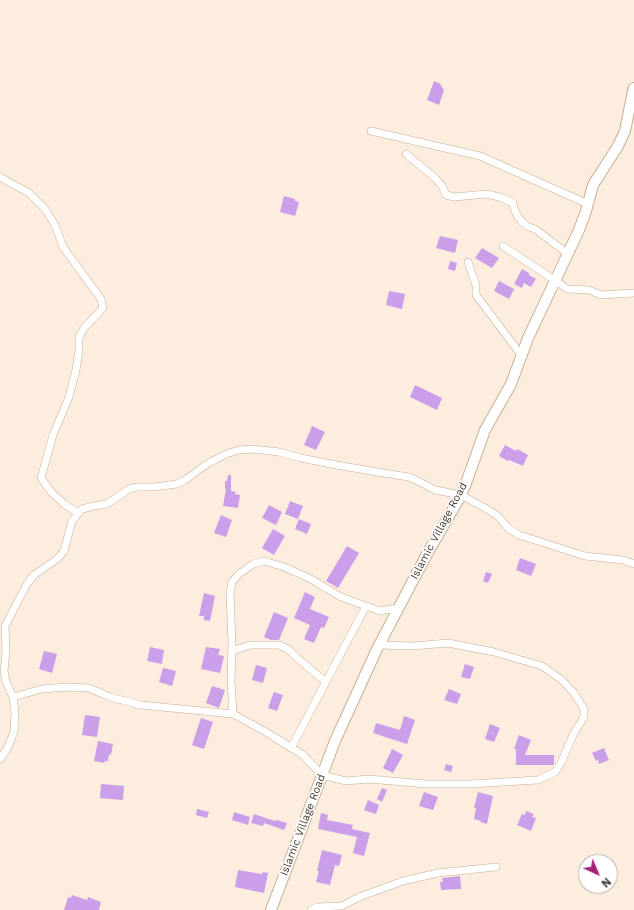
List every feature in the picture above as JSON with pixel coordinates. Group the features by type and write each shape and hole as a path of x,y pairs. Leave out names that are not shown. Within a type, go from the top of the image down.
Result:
{"street":[{"name":"Islamic Village Road","path":"271,910 335,741 378,645 428,552 461,495 485,430 511,384 528,338 556,281 581,224 593,185 614,152 625,131 632,111 630,102 634,88"},
{"path":"371,131 480,156 588,204"},
{"path":"406,154 435,178 442,186 446,195 454,198 487,194 513,203 514,209 520,220 527,226 535,229 568,254"},
{"path":"0,177 29,193 45,209 55,225 63,247 102,299 103,308 84,328 79,337 76,370 69,397 53,435 40,478 51,492 64,504 78,513"},
{"path":"502,246 567,289 589,290 601,295 634,293"},
{"path":"468,262 476,284 476,295 522,356"},
{"path":"0,759 8,747 14,732 15,712 13,697 6,682 4,671 6,652 5,626 23,591 34,575 57,559 64,551 72,522 78,513 82,509 107,504 129,489 137,486 154,488 177,484 207,464 226,454 239,450 253,449 280,452 301,458 409,477 435,490 461,495 486,508 498,516 508,528 519,535 585,556 622,560 634,564"},
{"path":"233,714 230,593 232,582 239,574 253,564 264,561 284,567 309,578 341,596 380,611 398,608"},
{"path":"291,748 366,606"},
{"path":"13,697 42,688 89,688 110,697 141,705 233,714 303,755 322,775 346,781 368,779 426,784 470,784 538,780 555,772 561,763 573,734 584,717 584,709 574,692 562,680 542,666 494,652 448,643 413,646 378,645"},
{"path":"232,651 250,644 279,645 288,649 326,682"},
{"path":"310,910 317,907 342,906 359,897 403,881 438,874 496,867"}],"building":[{"path":"434,81 441,84 440,85 442,85 441,86 444,90 439,105 427,100"},
{"path":"284,196 295,199 295,201 299,202 295,216 280,212"},
{"path":"440,236 458,240 455,253 436,248"},
{"path":"482,248 499,258 492,268 475,258"},
{"path":"450,261 457,263 455,271 448,269"},
{"path":"522,269 536,279 531,287 524,283 522,288 514,284"},
{"path":"499,281 514,289 509,299 494,291"},
{"path":"389,291 405,294 402,309 386,305"},
{"path":"415,385 442,398 437,410 410,397"},
{"path":"312,426 325,432 316,450 304,445"},
{"path":"505,445 528,455 523,466 499,456"},
{"path":"228,475 231,475 231,491 240,495 238,508 223,506 226,489 225,481 227,481"},
{"path":"290,501 303,506 298,519 285,514"},
{"path":"269,505 282,512 276,525 262,518"},
{"path":"221,515 232,520 226,537 214,533"},
{"path":"299,519 311,524 307,534 295,529"},
{"path":"273,529 285,536 274,555 262,548"},
{"path":"347,546 359,553 338,588 326,581"},
{"path":"520,558 536,564 531,576 516,570"},
{"path":"486,572 492,574 488,583 483,581"},
{"path":"305,592 315,597 310,609 329,617 324,628 321,627 314,643 304,639 310,625 294,618"},
{"path":"204,593 215,596 210,621 204,620 204,616 199,616"},
{"path":"274,612 288,618 279,640 271,640 264,637"},
{"path":"150,647 164,650 162,664 147,661"},
{"path":"206,647 220,649 218,655 224,656 220,673 201,669"},
{"path":"44,651 57,654 52,673 39,669"},
{"path":"465,664 474,667 470,679 461,677"},
{"path":"256,665 267,668 263,683 252,680"},
{"path":"163,668 176,671 172,686 159,682"},
{"path":"212,686 225,690 219,708 206,703"},
{"path":"449,689 461,694 457,704 444,700"},
{"path":"274,692 283,695 277,711 268,708"},
{"path":"85,715 100,717 97,737 82,735"},
{"path":"404,716 415,720 407,744 373,733 376,723 400,730"},
{"path":"201,718 213,722 204,749 192,745"},
{"path":"490,724 500,728 494,742 485,739"},
{"path":"519,735 531,740 525,755 554,755 554,764 516,765 516,749 514,749"},
{"path":"98,741 113,744 111,755 109,754 108,761 105,761 104,763 94,761"},
{"path":"604,748 609,760 599,764 598,760 596,761 592,753"},
{"path":"392,749 403,755 393,773 383,768"},
{"path":"446,764 453,766 451,772 444,770"},
{"path":"101,784 124,786 123,800 100,798"},
{"path":"382,788 387,790 382,802 377,799"},
{"path":"424,792 438,797 433,810 419,806"},
{"path":"478,792 493,796 487,824 474,819 476,808 474,808"},
{"path":"368,800 379,805 376,814 364,810"},
{"path":"197,809 209,812 207,818 196,815"},
{"path":"526,811 534,814 532,817 536,818 531,831 517,825 522,814 525,815"},
{"path":"234,812 250,817 248,825 232,820"},
{"path":"321,813 328,815 327,820 353,825 352,829 370,833 364,856 353,853 357,837 318,829"},
{"path":"254,814 275,821 287,823 284,830 264,823 263,826 251,823"},
{"path":"322,850 342,855 339,866 335,865 330,885 316,882"},
{"path":"238,870 262,874 263,872 268,873 264,893 235,887"},
{"path":"460,876 461,889 441,890 440,882 443,882 442,878"},
{"path":"72,895 87,900 88,897 101,902 99,910 64,910 68,897 71,898"}]}
